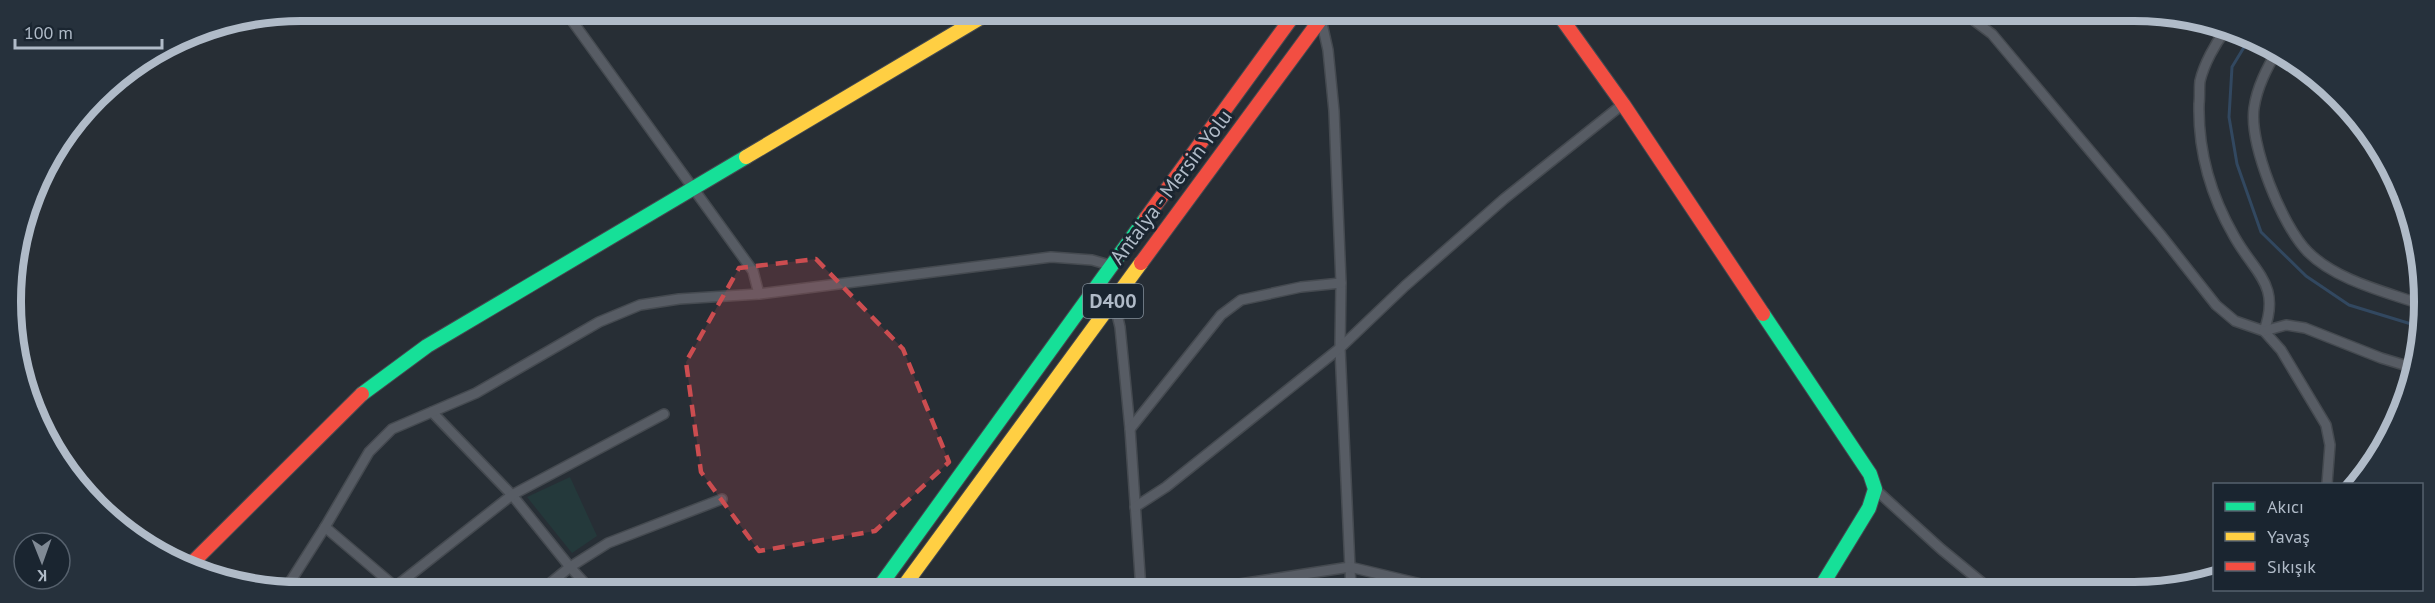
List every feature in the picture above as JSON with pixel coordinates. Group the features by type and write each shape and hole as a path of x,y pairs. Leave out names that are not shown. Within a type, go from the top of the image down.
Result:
{"main road":[{"path":"195,561 368,388 427,346 975,21"},
{"name":"Antalya - Mersin Yolu","path":"883,582 1290,21"},
{"name":"Antalya - Mersin Yolu","path":"907,582 1320,21"},
{"path":"1563,21 1623,104 1870,474 1875,489 1869,508 1824,582"}],"street":[{"path":"573,21 753,271 759,294"},
{"path":"1325,21 1334,111 1341,283 1340,348 1351,582"},
{"path":"1975,21 1992,34 2216,304 2235,321 2264,331 2282,350 2326,425 2330,445 2328,483"},
{"path":"2222,35 2200,81 2201,150 2216,201 2234,237 2265,282 2271,300 2270,314 2264,331"},
{"path":"2273,58 2257,94 2253,130 2270,185 2289,226 2308,252 2348,279 2414,302"},
{"path":"1135,507 1166,488 1340,348 1405,286 1504,199 1623,104"},
{"path":"290,581 369,452 392,429 476,393 599,322 640,305 679,298 759,294 1051,257 1092,260 1113,266"},
{"path":"1130,429 1221,315 1241,300 1302,287 1341,283"},
{"path":"1114,299 1120,327 1130,429 1140,582"},
{"path":"2264,331 2286,325 2305,328 2406,365"},
{"path":"432,412 512,495 584,582"},
{"path":"406,582 512,495 663,414"},
{"path":"1875,489 1981,582"},
{"path":"552,582 570,567 609,543 722,499"},
{"path":"325,527 389,582"},
{"path":"1252,582 1350,567 1413,582"}],"highlighted area":[{"path":"816,259 903,349 949,462 875,531 759,551 701,472 686,362 739,268"}],"green space":[{"path":"570,477 597,536 572,553 527,497"}],"waterway":[{"path":"2246,44 2232,67 2229,117 2237,164 2261,232 2306,276 2349,305 2413,324"}],"traffic: fast":[{"path":"362,394 427,346 746,157"},
{"path":"883,582 1146,218"},
{"path":"1763,314 1870,474 1875,489 1869,508 1824,582"}],"traffic: slow":[{"path":"746,157 975,21"},
{"path":"907,582 1141,263"}],"traffic: jam":[{"path":"1146,218 1289,21"},
{"path":"1141,263 1319,21"},
{"path":"1563,21 1623,104 1763,314"},
{"path":"194,561 362,394"}]}
